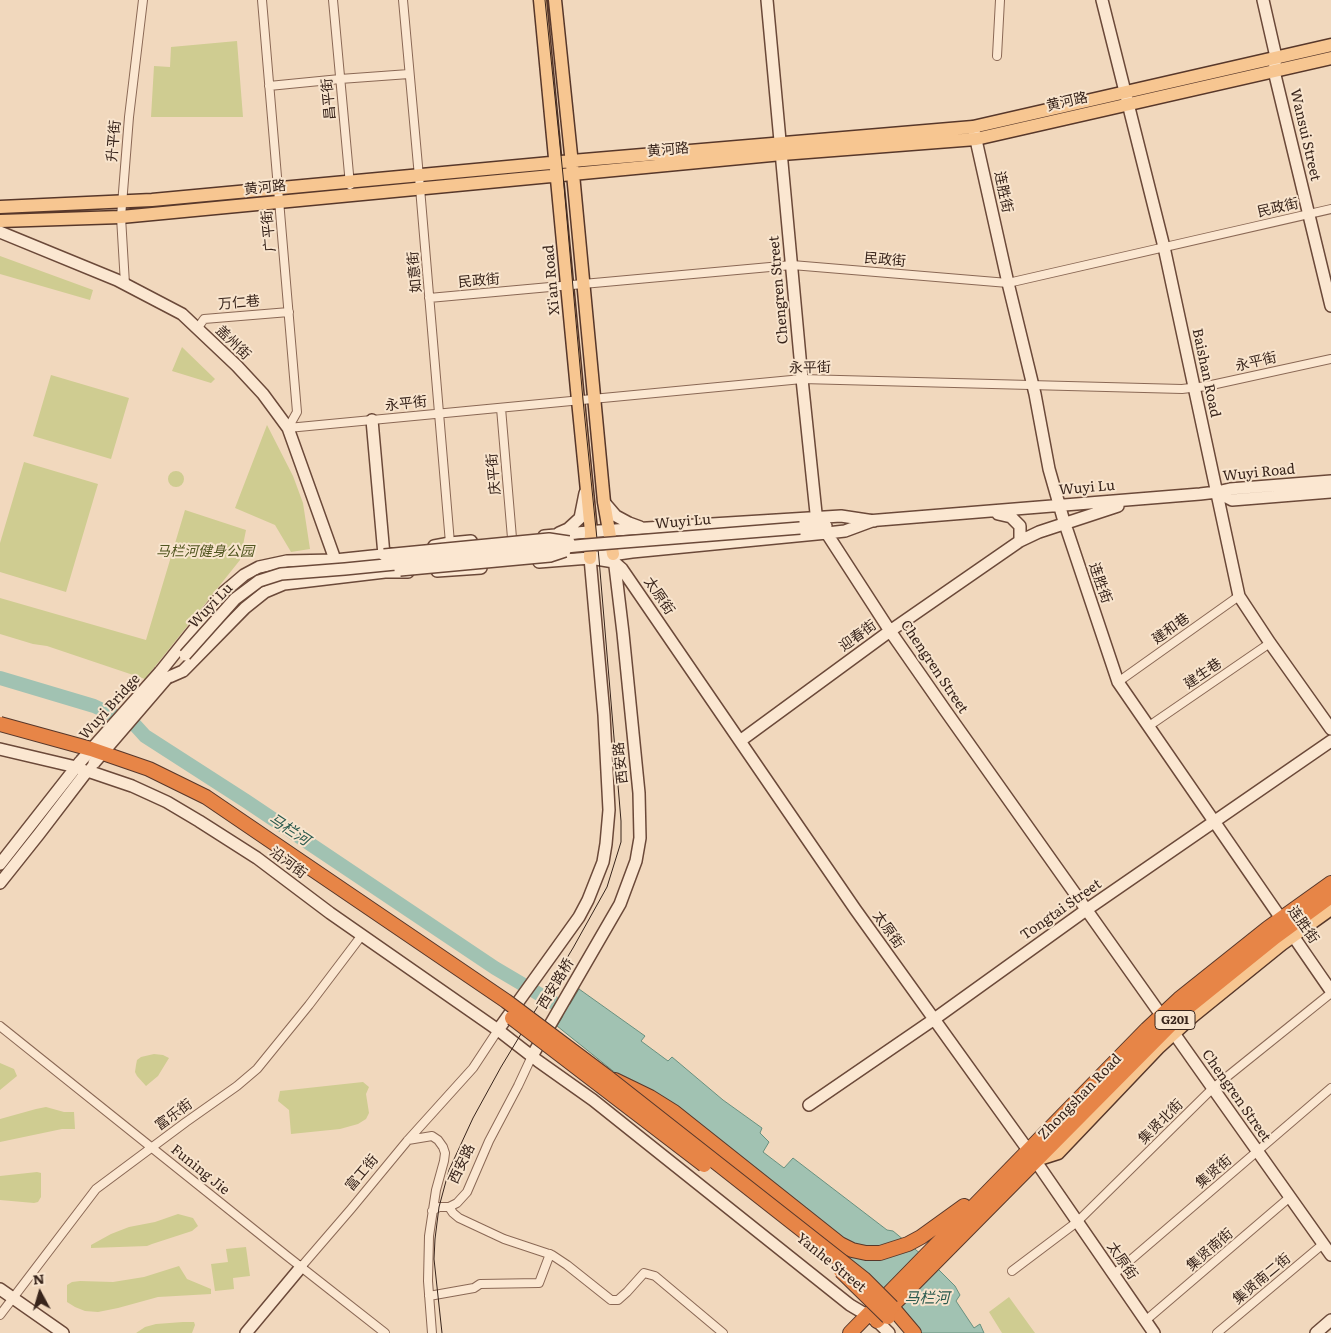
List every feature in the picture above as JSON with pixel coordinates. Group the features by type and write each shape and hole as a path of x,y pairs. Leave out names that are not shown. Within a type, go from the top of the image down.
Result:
{"highway":[{"path":"0,724 91,749 149,769 206,797 506,1002 606,1076 864,1279 892,1307 914,1333"},
{"path":"0,730 89,755 146,774 202,802 515,1020 843,1272 902,1333"},
{"name":"Zhongshan Road","path":"1287,927 1331,883"},
{"name":"Zhongshan Road","path":"850,1333 872,1318 1032,1156 1146,1029 1168,1025 1179,1000 1331,896"},
{"path":"606,1076 626,1084 674,1112 840,1244 866,1254 880,1253 908,1244 921,1237 995,1184"},
{"name":"Zhongshan Road","path":"936,1253 995,1184 1032,1156"}],"main road":[{"name":"Xi'an Road","path":"540,0 591,532 590,558"},
{"path":"555,0 574,174 604,502 614,558"},
{"name":"黄河路","path":"556,169 572,161 781,148 975,133 1126,98 1276,57 1331,45"},
{"name":"黄河路","path":"1126,98 1274,71 1331,58"},
{"name":"黄河路","path":"0,207 122,202 278,189 350,188 556,169 574,174 781,148"},
{"name":"黄河路","path":"0,221 121,216 279,202 350,188"},
{"path":"1032,1156 1058,1153 1158,1048 1168,1025 1193,1016 1287,927 1331,909"}],"street":[{"name":"升平街","path":"125,284 121,216 129,117 143,0"},
{"name":"广平街","path":"262,0 297,412 288,428"},
{"name":"昌平街","path":"334,0 350,188"},
{"name":"如意街","path":"403,0 450,543"},
{"name":"Chengren Street","path":"767,0 816,513 890,630 945,710 1331,1255"},
{"path":"996,56 1000,0"},
{"name":"Baishan Road","path":"1102,0 1164,247 1239,596 1331,729"},
{"name":"Wansui Street","path":"1263,0 1276,57 1274,71 1331,306"},
{"path":"269,86 409,74"},
{"name":"连胜街","path":"975,133 1033,385 1049,469 1064,523 1118,682 1331,992"},
{"name":"民政街","path":"429,298 792,265 1008,283 1331,209"},
{"name":"盖州街","path":"0,232 117,280 182,314 237,366 263,394 288,428 335,560 339,577"},
{"name":"万仁巷","path":"197,329 204,319 288,312"},
{"name":"永平街","path":"288,428 802,379 1182,389 1331,358"},
{"name":"庆平街","path":"500,408 512,538"},
{"path":"372,420 384,555"},
{"path":"552,535 568,529 580,518 586,481"},
{"name":"Wuyi Road","path":"1217,492 1230,489 1331,481"},
{"name":"Wuyi Lu","path":"164,675 185,655 235,599 259,580 281,574 586,545 1217,492"},
{"name":"Wuyi Road","path":"1217,492 1232,500 1331,492"},
{"name":"迎春街","path":"740,741 890,630 1020,541 1064,523 1140,499"},
{"path":"604,502 622,520 639,527 654,528"},
{"path":"989,512 1011,517 1020,526 1020,541"},
{"path":"384,555 450,543 610,530 823,526"},
{"path":"385,572 453,571 590,558 614,558 644,551 823,526"},
{"name":"太原街","path":"591,532 628,577 855,909 1032,1156 1154,1333"},
{"path":"164,675 224,592 259,567 287,561 335,560 549,539 586,545"},
{"path":"164,675 186,668 245,608 265,592 284,584 550,556 586,545"},
{"path":"628,577 628,561 636,553 644,551"},
{"name":"西安路","path":"562,942 588,900 603,862 609,810 604,715 590,558"},
{"name":"西安路","path":"589,958 620,904 636,861 640,838 639,792 614,558"},
{"path":"548,562 566,562 584,566 593,580"},
{"name":"建和巷","path":"1118,682 1239,596"},
{"name":"建生巷","path":"1149,726 1270,643"},
{"name":"Wuyi Bridge","path":"85,765 164,675"},
{"name":"Tongtai Street","path":"809,1105 933,1020 1086,910 1331,741"},
{"name":"沿河街","path":"0,749 85,765 167,802 200,821 257,858 330,913 498,1030 532,1056"},
{"path":"0,864 85,765"},
{"path":"0,883 39,834 85,765"},
{"name":"富乐街","path":"0,1315 96,1189 257,1070 362,935"},
{"name":"西安路桥","path":"498,1030 562,942"},
{"name":"西安路桥","path":"532,1056 589,958"},
{"name":"集贤北街","path":"1012,1271 1078,1222 1213,1088 1331,992"},
{"name":"Funing Jie","path":"0,1026 385,1333"},
{"name":"富工街","path":"246,1333 408,1140 473,1068 498,1030"},
{"name":"西安路","path":"432,1211 439,1207 449,1207 457,1203 467,1192 488,1141 532,1056"},
{"name":"Yanhe Street","path":"532,1056 594,1100 850,1305 872,1318 889,1333"},
{"name":"集贤街","path":"1113,1275 1331,1088"},
{"path":"408,1140 432,1136 438,1140 445,1152 436,1190 429,1236 428,1281 432,1333"},
{"name":"集贤南街","path":"1145,1321 1290,1197"},
{"path":"449,1207 459,1218 504,1238 550,1254 611,1300 618,1300 623,1296 644,1273 655,1276 723,1333"},
{"name":"集贤南二街","path":"1217,1333 1323,1244"},
{"path":"429,1296 474,1288 480,1284 539,1283 550,1254"},
{"path":"0,1289 63,1333"},
{"path":"1316,1333 1331,1320"}],"green space":[{"path":"237,41 243,117 151,117 154,66 170,67 171,47"},
{"path":"0,256 93,290 90,300 0,274"},
{"path":"182,347 215,379 211,383 172,371"},
{"path":"51,375 129,398 111,459 33,436"},
{"path":"267,425 293,476 303,503 310,549 291,552 275,525 235,508"},
{"path":"24,462 98,484 66,592 0,572 0,543"},
{"path":"173,471 179,471 184,476 182,485 173,487 168,482 168,476"},
{"name":"马栏河健身公园","path":"185,510 246,530 240,560 145,679 47,646 33,644 0,634 0,598 146,640"},
{"path":"154,1054 169,1058 158,1076 146,1086 135,1072 137,1060"},
{"path":"0,1063 14,1069 17,1076 0,1090"},
{"path":"363,1082 369,1087 366,1094 369,1113 366,1119 358,1124 340,1129 291,1134 289,1110 278,1101 280,1091"},
{"path":"46,1107 64,1112 74,1112 75,1129 62,1129 0,1142 0,1119"},
{"path":"41,1173 41,1197 38,1202 0,1200 0,1176"},
{"path":"178,1214 193,1218 198,1226 192,1231 147,1246 91,1248 91,1245 111,1234 129,1227 155,1222"},
{"path":"246,1247 250,1276 233,1278 234,1289 215,1291 211,1264 228,1262 226,1249"},
{"path":"179,1266 187,1279 211,1289 211,1294 158,1297 98,1312 85,1311 67,1302 67,1285 72,1282 113,1282 144,1277"},
{"path":"1009,1297 1035,1333 1002,1333 989,1312"},
{"path":"194,1322 195,1325 192,1333 136,1333 145,1327 156,1324"}],"water":[{"name":"马栏河","path":"579,989 645,1036 641,1041 668,1061 672,1057 723,1100 762,1128 760,1133 769,1142 763,1152 784,1168 793,1158 887,1230 893,1231 933,1264 955,1286 960,1295 956,1301 974,1328 980,1324 984,1333 919,1333 860,1269 557,1026"}],"waterway":[{"name":"马栏河","path":"0,678 94,706 135,725 145,736 246,801 495,968 566,1010"}],"tram line":[{"path":"442,1333 434,1259 439,1207 449,1170 473,1118 501,1067 573,948 607,887 621,842 621,821 599,559 545,0"}]}
